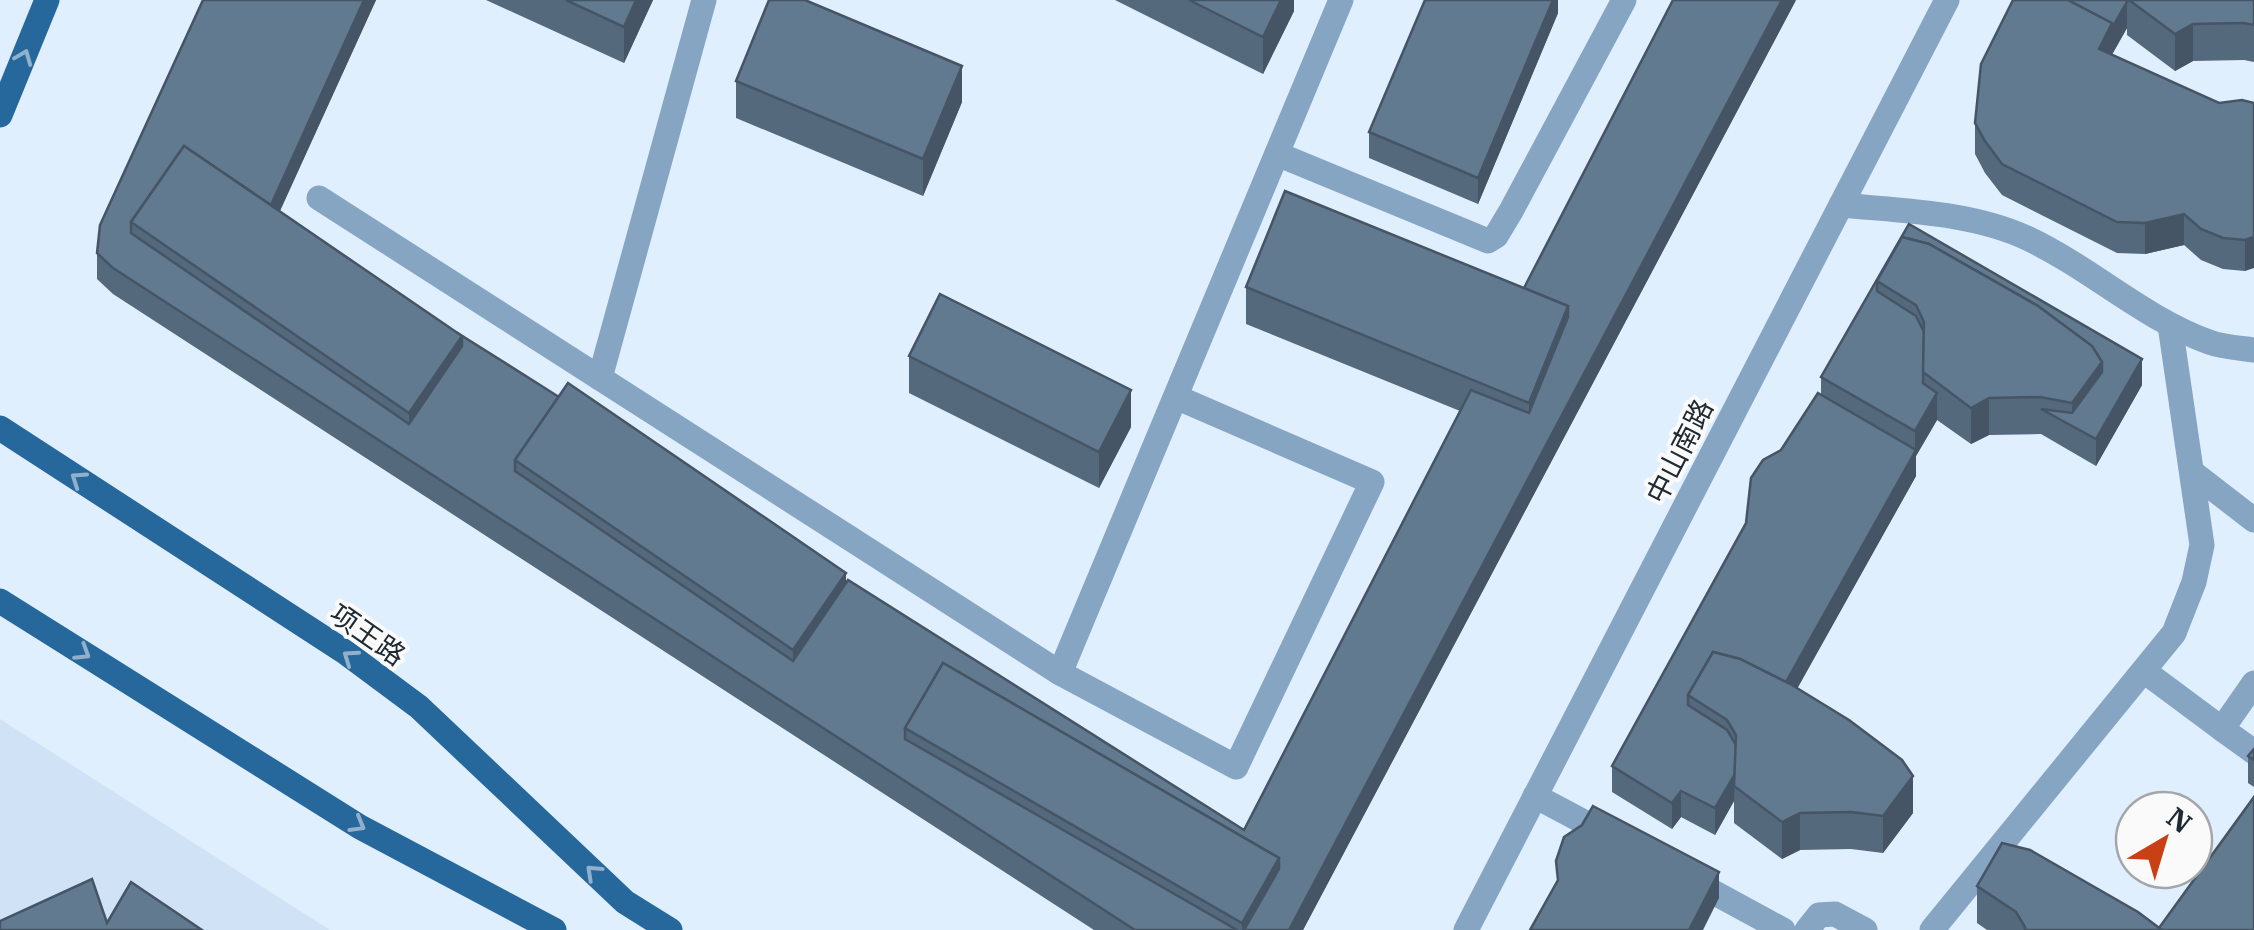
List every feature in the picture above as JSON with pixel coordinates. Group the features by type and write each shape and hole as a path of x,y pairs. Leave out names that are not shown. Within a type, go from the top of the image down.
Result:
{"main road":[{"path":"0,114 47,0"},
{"name":"项王路","path":"0,428 345,652 419,707 625,902 670,930"},
{"path":"0,602 360,827 554,930"}],"street":[{"path":"600,378 704,0"},
{"path":"1060,674 1341,0"},
{"path":"1277,154 1488,242 1504,224 1624,0"},
{"name":"中山南路","path":"1466,930 1947,0"},
{"path":"319,198 1060,674 1236,767 1372,482 1176,397"},
{"path":"1841,205 1966,220 2025,237 2070,260 2170,325 2212,344 2254,350"},
{"path":"1932,930 2174,633 2194,582 2202,544 2170,325"},
{"path":"2193,472 2254,520"},
{"path":"2144,671 2254,752"},
{"path":"2222,728 2254,683"},
{"path":"1535,796 1639,852"},
{"path":"1672,870 1783,930"},
{"path":"1807,930 1819,916 1835,914 1865,930"}],"shaded area":[{"path":"0,719 330,930 0,930"}],"building":[{"path":"203,0 364,0 271,205 184,146 131,222 131,233 409,424 462,346 462,336 456,332 559,397 515,460 515,471 793,661 848,580 1244,830 1471,390 1529,413 1568,317 1568,306 1524,288 1673,0 1782,0 1289,930 1244,930 1279,869 1279,858 943,663 905,728 905,739 1237,930 1135,930 113,268 97,253 100,225"},
{"path":"566,0 636,0 624,27"},
{"path":"769,0 805,0 962,66 923,159 736,81"},
{"path":"1189,0 1281,0 1263,37"},
{"path":"1425,0 1553,0 1478,178 1369,132"},
{"path":"2013,0 2068,0 2112,23 2099,49 2219,103 2254,103 2254,237 2223,238 2201,229 2184,214 2145,223 2117,222 2002,164 1975,123 1981,64"},
{"path":"2068,0 2128,0 2112,28 2112,23"},
{"path":"2129,0 2254,0 2254,25 2193,24 2175,34"},
{"path":"184,146 462,336 409,413 131,222"},
{"path":"1285,191 1568,306 1529,403 1246,287"},
{"path":"1909,224 2142,359 2096,439 2041,409 2072,413 2102,372 2102,362 2092,346 2038,306 1929,244 1902,237 1877,281 1877,291 1916,316 1924,332 1923,383 1937,393 1915,431 1821,377"},
{"path":"1902,237 1929,244 2038,306 2092,346 2102,362 2072,403 2040,397 1989,398 1971,408 1923,372 1924,322 1916,305 1877,281"},
{"path":"940,294 1131,390 1099,452 909,356"},
{"path":"568,383 846,573 793,650 515,460"},
{"path":"1818,393 1916,450 1786,682 1740,659 1713,652 1688,695 1688,705 1727,730 1736,745 1735,774 1715,808 1681,791 1672,803 1612,766 1746,523 1751,478 1763,460 1781,450"},
{"path":"1713,652 1740,659 1792,685 1849,720 1902,760 1913,776 1883,816 1800,813 1782,822 1734,786 1736,735 1727,720 1688,695"},
{"path":"943,663 1279,858 1242,923 905,728"},
{"path":"2254,797 2254,930 2159,928 2187,890 2214,890 2214,852"},
{"path":"1593,806 1719,872 1689,930 1530,930 1558,880 1556,861 1564,837 1582,825"},
{"path":"2002,843 2030,850 2162,930 2025,930 2016,912 1977,886"},
{"path":"92,879 107,923 131,882 202,930 0,930 0,921"}]}
